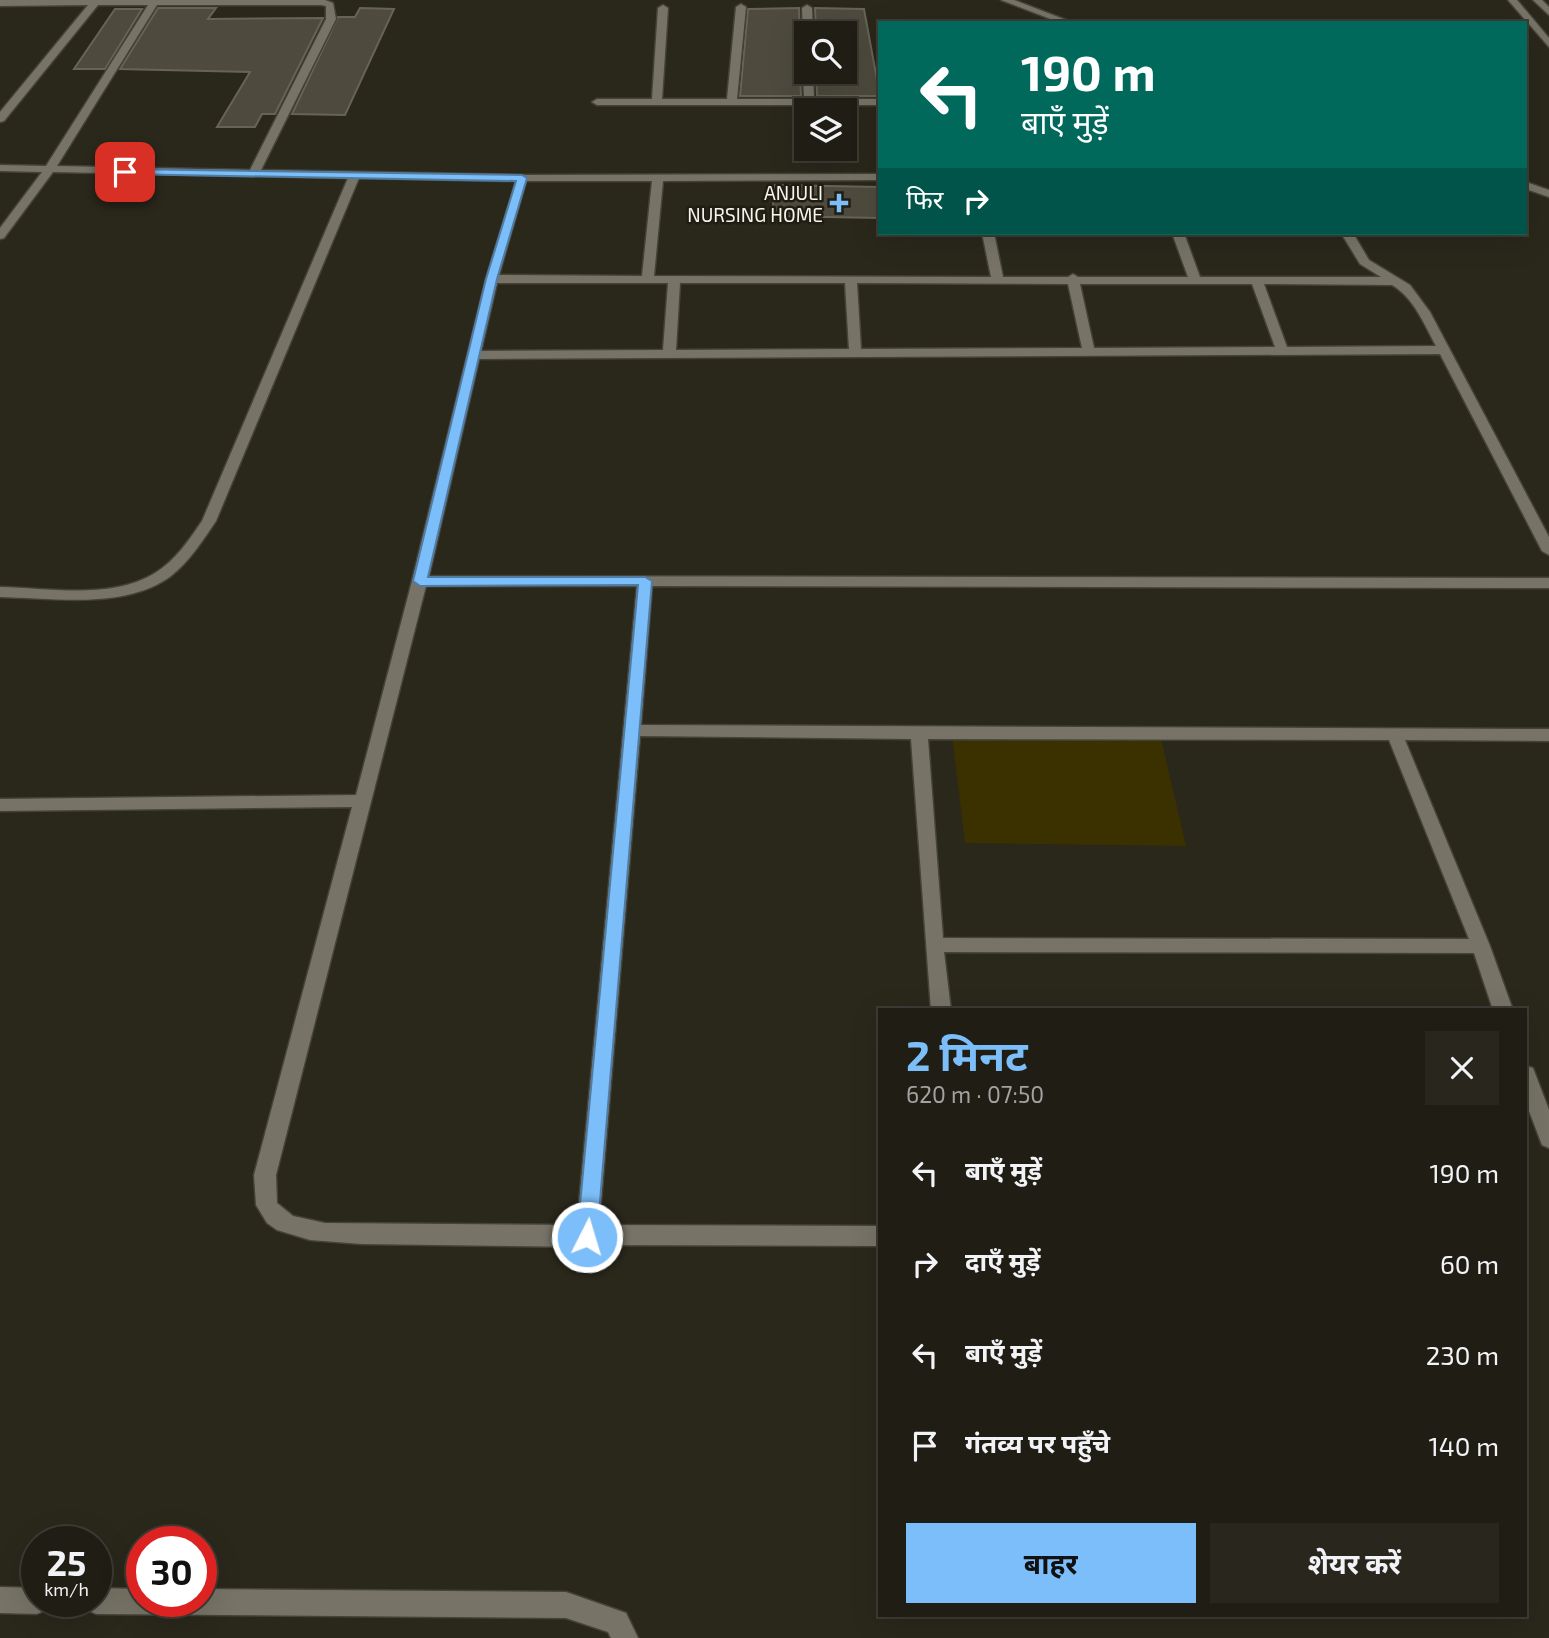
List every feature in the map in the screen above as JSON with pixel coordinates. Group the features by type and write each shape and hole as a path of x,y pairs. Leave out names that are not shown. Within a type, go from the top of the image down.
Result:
{"street":[{"path":"1005,0 1064,21"},
{"path":"1512,0 1549,44"},
{"path":"1537,0 1549,12"},
{"path":"0,236 49,170 155,2"},
{"path":"0,3 322,2 330,5 331,19 253,174"},
{"path":"0,119 95,3"},
{"path":"732,103 741,7"},
{"path":"657,102 663,8"},
{"path":"807,8 808,21"},
{"path":"597,102 794,102"},
{"path":"857,102 878,102"},
{"path":"0,167 522,178 878,177"},
{"path":"0,592 105,592 141,586 161,576 185,555 209,522 354,176"},
{"path":"648,277 658,177"},
{"path":"522,178 492,279 420,581 360,801 265,1175 267,1207 279,1221 315,1231 587,1237 878,1236"},
{"path":"1527,185 1549,194"},
{"path":"988,235 997,278"},
{"path":"1179,235 1195,279"},
{"path":"1348,235 1364,262 1396,281 1416,300 1549,551"},
{"path":"492,279 648,277 1396,281"},
{"path":"669,353 674,278"},
{"path":"852,278 855,352"},
{"path":"1073,278 1089,353"},
{"path":"1256,280 1283,352"},
{"path":"475,355 1443,350"},
{"path":"420,581 1549,583"},
{"path":"587,1237 645,581"},
{"path":"630,730 1549,735"},
{"path":"919,733 941,1008"},
{"path":"1395,735 1481,946 1502,1008"},
{"path":"0,805 360,801"},
{"path":"934,944 1481,946"},
{"path":"1527,1077 1549,1139"},
{"path":"0,1600 21,1601"},
{"path":"112,1601 566,1605 617,1622 625,1638"}],"shaded area":[{"path":"1160,734 1186,846 965,843 952,735"}],"building":[{"path":"158,8 216,8 208,19 323,18 275,114 262,114 255,127 217,127 250,72 120,69"},
{"path":"360,8 394,9 345,115 292,114 338,17 355,17"},
{"path":"799,8 800,21 794,21 794,84 800,84 801,96 740,96 748,9"},
{"path":"815,8 864,9 878,96 817,96 816,84 857,84 857,21 816,21"},
{"path":"115,9 142,9 105,69 74,69"},
{"path":"775,185 878,187 878,218 772,216"}],"place":[{"name":"ANJULI NURSING HOME","path":"839,203"}],"route":[{"path":"125,172 522,178 492,279 420,581 645,581 587,1237"}]}
